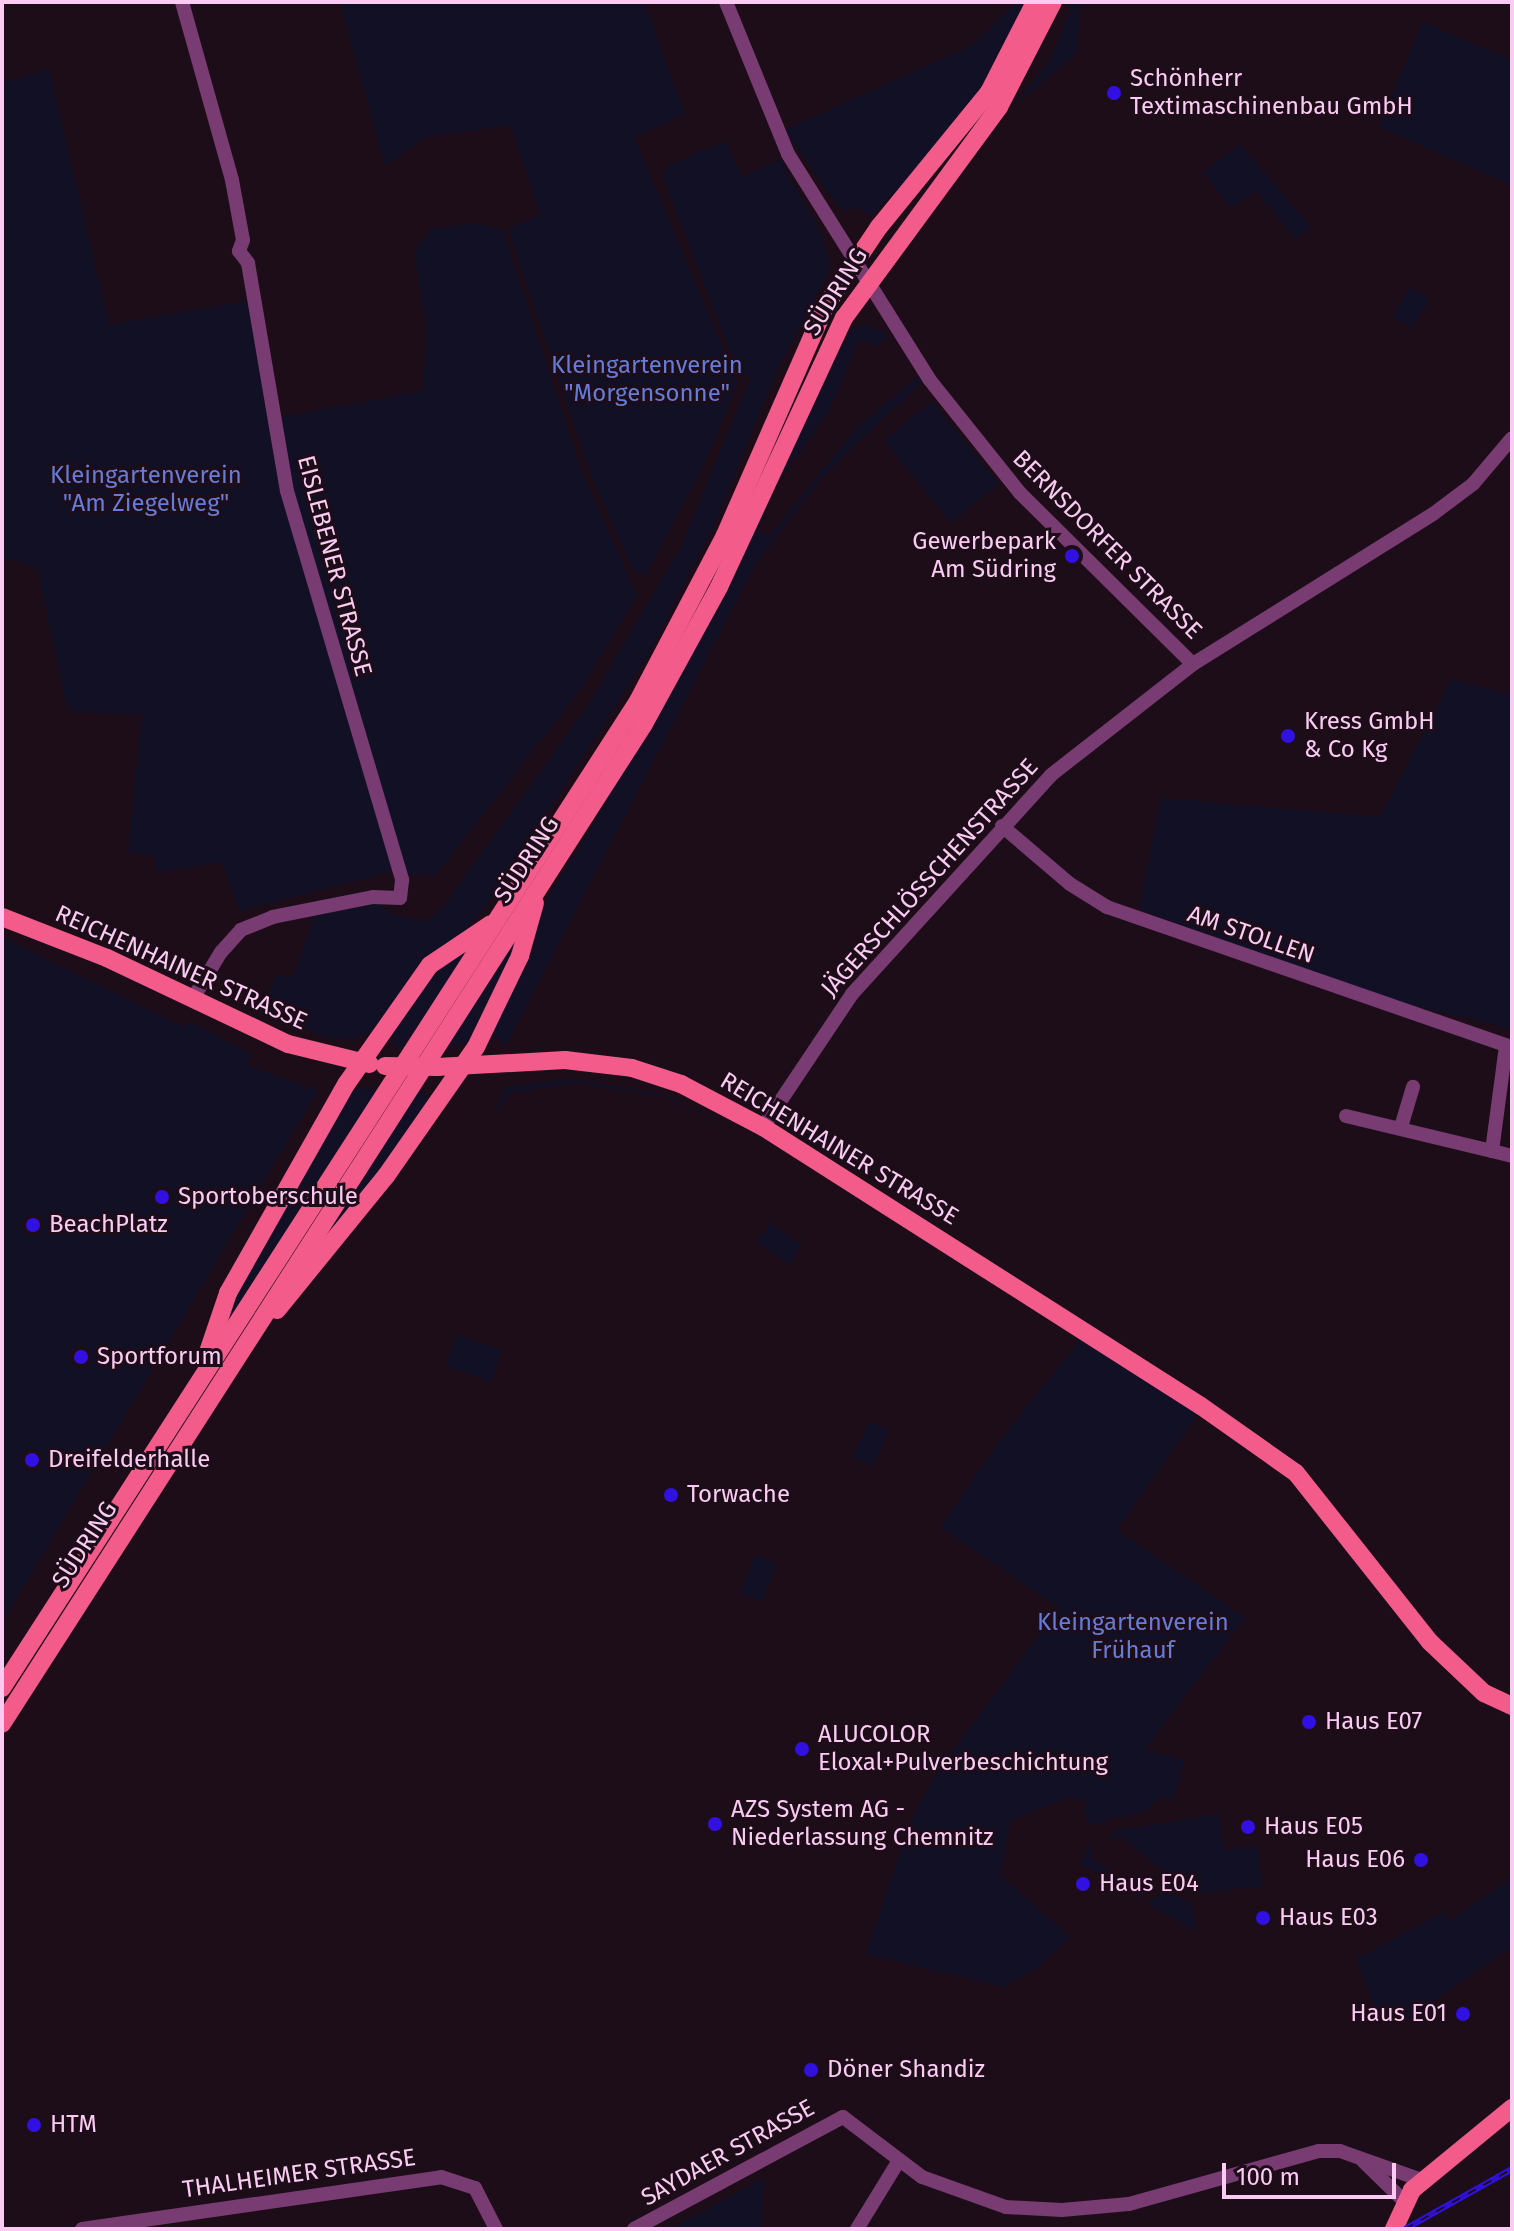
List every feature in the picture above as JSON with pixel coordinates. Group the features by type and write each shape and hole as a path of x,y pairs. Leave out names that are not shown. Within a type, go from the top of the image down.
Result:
{"main road":[{"name":"SÜDRING","path":"2,1688 500,917 663,658 731,521 803,348 854,261 989,92 1035,2"},
{"name":"SÜDRING","path":"2,1724 542,882 698,629 829,346 868,282 999,107 1053,2"},
{"path":"243,1347 386,1176 459,1067 476,1047 520,956 542,882"},
{"name":"REICHENHAINER STRASSE","path":"2,917 107,958 288,1044 385,1066 459,1067 565,1060 632,1068 681,1084 763,1127 1201,1406 1296,1473 1430,1642 1484,1693 1512,1706"},
{"path":"197,1386 228,1293 363,1062 430,965 500,917"},
{"path":"1394,2229 1402,2206 1422,2180 1512,2108"}],"street":[{"name":"EISLEBENER STRASSE","path":"182,2 232,180 243,240 239,251 248,263 287,491 402,880 400,898 359,899 273,917 241,930 221,952 192,1000"},
{"name":"BERNSDORFER STRASSE","path":"726,2 788,154 854,261 967,431 1069,544 1184,650 1193,664"},
{"name":"JÄGERSCHLÖSSCHENSTRASSE","path":"763,1127 832,1019 1002,826 1051,775 1193,664 1433,514 1473,484 1512,438"},
{"name":"AM STOLLEN","path":"1002,826 1070,884 1107,907 1509,1046 1492,1151"},
{"path":"1401,1127 1413,1087"},
{"path":"1346,1116 1512,1156"},
{"name":"SAYDAER STRASSE","path":"634,2229 843,2117 850,2117 898,2162"},
{"path":"857,2229 898,2162 949,2190 1006,2207 1062,2210 1129,2204 1319,2151 1422,2180"},
{"path":"1363,2161 1402,2206"},
{"name":"THALHEIMER STRASSE","path":"82,2229 441,2177 475,2188 496,2229"}],"green space":[{"name":"Kleingartenverein \"Morgensonne\"","path":"340,2 644,2 685,114 634,137 738,383 703,466 645,576 633,570 592,477 508,228 541,215 511,125 426,137 385,165"},
{"path":"1017,2 1028,2 997,67 939,147 871,217 860,208 844,211 785,130 972,45"},
{"path":"1074,2 1087,2 1080,8 1077,53 1014,106 1049,62"},
{"path":"1423,22 1512,60 1512,185 1378,127"},
{"name":"Kleingartenverein \"Am Ziegelweg\"","path":"49,69 109,325 252,300 280,491 394,871 240,911 222,862 156,873 156,856 128,852 142,715 74,712 66,703 37,567 2,557 2,236 7,234 2,219 2,83"},
{"path":"725,141 742,177 780,159 821,232 831,268 777,370 713,527 649,653 496,894 464,932 421,962 373,1031 352,1039 328,1038 257,1011 277,974 294,977 314,916 378,903 391,914 427,922 445,904 588,705 682,545 751,376 741,375 663,177 667,166"},
{"path":"1240,144 1311,227 1296,239 1256,191 1231,208 1203,172"},
{"path":"474,223 503,230 581,470 637,595 583,686 435,876 407,874 292,490 281,417 423,391 427,330 414,251 431,229"},
{"path":"1410,287 1430,299 1412,328 1392,316"},
{"path":"868,324 889,336 876,346 859,340 828,413 777,484 758,531 768,538 859,425 920,375 923,381 824,475 756,563 506,1045 494,1036 494,1027 534,949 541,909 597,818 850,331"},
{"path":"932,401 999,483 951,522 884,440"},
{"path":"1451,679 1512,695 1512,1029 1359,993 1139,909 1161,798 1380,817"},
{"path":"520,926 518,948 469,1041 445,1049"},
{"name":"Sportforum","path":"2,937 184,1027 189,1021 251,1054 248,1066 318,1090 2,1623"},
{"path":"476,938 407,1049 395,1048 392,1034 431,972"},
{"path":"570,1079 663,1094 737,1132 663,1096 574,1083 511,1093 491,1121 505,1087"},
{"path":"359,1087 380,1090 220,1339 222,1318 348,1096"},
{"path":"415,1091 424,1091 427,1107 295,1283"},
{"path":"770,1223 802,1245 789,1264 757,1242"},
{"name":"Kleingartenverein Frühauf","path":"1085,1334 1201,1409 1117,1530 1245,1618 1144,1750 1184,1760 1174,1799 1159,1798 1146,1811 1089,1825 1083,1805 1091,1802 1070,1797 1011,1820 1000,1875 1070,1937 1038,1967 1004,1987 866,1954 909,1824 938,1771 1059,1608 940,1527 1005,1433"},
{"path":"456,1335 502,1350 491,1381 446,1366"},
{"path":"869,1421 889,1430 873,1466 853,1458"},
{"path":"755,1555 777,1564 762,1602 740,1593"},
{"path":"1219,1814 1224,1850 1257,1846 1262,1886 1192,1894 1195,1886 1157,1866 1118,1834 1112,1841 1110,1837 1115,1831"},
{"path":"1089,1846 1094,1849 1090,1856 1137,1890 1145,1884 1141,1899 1079,1863"},
{"path":"1509,1879 1512,1946 1405,2021 1401,2013 1381,2023 1356,1959 1443,1912 1450,1921"},
{"path":"1165,1890 1191,1903 1197,1932 1147,1903"},
{"path":"764,2178 761,2229 670,2229"}],"railway":[{"path":"1405,2229 1512,2169"}],"place":[{"name":"Schönherr Textimaschinenbau GmbH","path":"1114,93"},
{"name":"Gewerbepark Am Südring","path":"1072,556"},
{"name":"Kress GmbH & Co Kg","path":"1288,736"},
{"name":"Sportoberschule","path":"162,1197"},
{"name":"BeachPlatz","path":"33,1225"},
{"name":"Sportforum","path":"81,1357"},
{"name":"Dreifelderhalle","path":"32,1460"},
{"name":"Torwache","path":"671,1495"},
{"name":"Haus E07","path":"1309,1722"},
{"name":"ALUCOLOR Eloxal+Pulverbeschichtung","path":"802,1749"},
{"name":"AZS System AG - Niederlassung Chemnitz","path":"715,1824"},
{"name":"Haus E05","path":"1248,1827"},
{"name":"Haus E06","path":"1421,1860"},
{"name":"Haus E04","path":"1083,1884"},
{"name":"Haus E03","path":"1263,1918"},
{"name":"Haus E01","path":"1463,2014"},
{"name":"Döner Shandiz","path":"811,2070"},
{"name":"HTM","path":"34,2125"}]}
